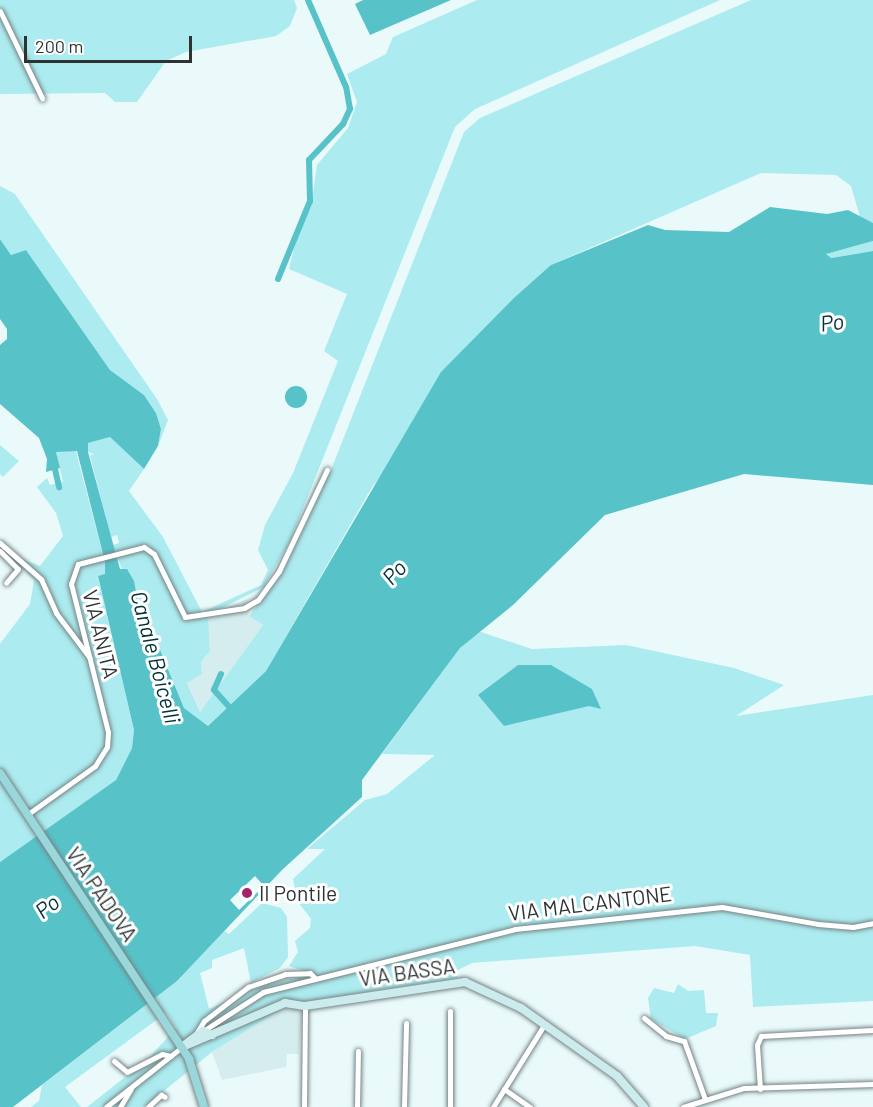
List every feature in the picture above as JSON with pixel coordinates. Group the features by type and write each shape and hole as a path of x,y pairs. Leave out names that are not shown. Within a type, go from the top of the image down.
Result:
{"main road":[{"name":"VIA PADOVA","path":"0,773 175,1036 185,1046 199,1078 204,1107"}],"street":[{"path":"0,11 42,98"},
{"name":"VIA ANITA","path":"28,814 95,766 105,752 108,732 71,578 78,564 141,547 152,551 177,608 190,619 244,608 258,600 279,571 327,470"},
{"path":"1,548 18,569 6,583"},
{"path":"1,548 41,579 56,613 90,658"},
{"name":"VIA MALCANTONE","path":"197,1040 203,1031 254,995 515,929 722,907 818,924 853,927 873,923"},
{"name":"VIA MALCANTONE","path":"197,1040 204,1020 248,987 285,974 310,973 315,978"},
{"name":"VIA BASSA","path":"197,1040 216,1034 281,1004 305,1006 461,981 503,997 544,1025 617,1076 644,1107"},
{"path":"304,1107 305,1006"},
{"path":"450,1011 450,1107"},
{"path":"644,1018 666,1036 684,1041 705,1100"},
{"path":"404,1107 406,1023"},
{"path":"493,1107 544,1025"},
{"path":"760,1089 757,1045 761,1036 873,1029"},
{"path":"203,1031 216,1034"},
{"path":"106,1107 171,1056 197,1040"},
{"path":"357,1107 358,1051"},
{"path":"114,1061 127,1072 162,1054 171,1056"},
{"path":"683,1107 744,1088 873,1084"},
{"path":"120,1107 134,1085"},
{"path":"504,1089 530,1107"},
{"path":"148,1107 160,1095 165,1097"}],"shaded area":[{"path":"0,0 294,0 297,8 290,26 276,36 186,52 166,61 137,102 115,102 105,93 0,94"},
{"path":"477,0 720,0 475,109 455,127 290,541 264,587 208,615 210,651 201,662 202,674 187,683 200,712 263,625 249,616 282,574 331,470 464,132 480,118 751,0 873,0 873,223 860,217 851,186 836,175 761,173 551,265 372,487 266,671 208,726 184,708 158,645 142,626 139,606 115,553 113,545 119,543 117,535 111,537 90,456 94,454 88,452 88,443 110,437 144,469 129,491 163,537 202,612 261,585 268,570 258,550 265,525 293,473 338,361 324,351 347,294 289,269 300,224 311,207 317,165 348,128 357,102 347,74 386,54 393,37"},
{"path":"0,186 15,194 157,399 168,420 158,446 161,429 156,413 144,395 110,370 26,250 11,255 0,239"},
{"path":"873,241 873,251 830,258 826,254"},
{"path":"0,445 19,461 3,477 0,474"},
{"path":"75,448 105,562 105,575 98,577 134,730 132,748 116,780 0,862 0,644 30,604 34,580 8,553 40,566 63,536 56,513 37,487 47,478 50,485 63,482 56,452"},
{"path":"247,599 249,616 263,625 200,712 187,682 202,674 201,662 210,651 208,616"},
{"path":"478,631 532,649 626,645 734,668 784,685 736,716 873,695 873,1001 753,1007 750,955 695,946 472,963 456,971 458,978 290,1004 212,1052 144,1107 87,1107 148,1059 176,1028 166,1013 65,1087 81,1107 31,1107 39,1101 42,1085 177,981 224,931 229,934 262,903 281,908 287,917 288,957 280,968 251,983 244,948 212,960 212,968 200,973 209,1009 270,982 316,975 289,966 298,952 295,941 310,928 311,919 298,902 293,879 325,849 307,849 365,800 387,794 435,755 382,754 460,648"},
{"path":"678,984 688,991 704,990 706,1013 718,1013 716,1026 685,1039 651,1019 648,998 654,988 674,993"},
{"path":"290,1004 302,1013 299,1054 287,1054 286,1067 222,1080 212,1052"}],"water":[{"path":"363,0 451,0 370,35 355,4"},
{"path":"770,207 827,214 848,210 873,223 873,241 826,254 831,258 873,251 873,485 744,474 605,515 513,605 460,648 362,780 362,797 282,870 177,981 13,1107 0,1107 0,862 116,780 132,748 134,730 98,576 105,574 105,562 77,451 56,452 60,468 46,472 47,459 39,438 0,404 0,345 7,339 7,329 0,319 0,239 11,255 26,250 110,370 144,395 156,413 161,429 158,446 144,469 110,437 88,443 88,452 120,569 127,569 134,581 142,626 158,645 184,708 208,726 266,671 441,372 514,298 551,265 648,225 665,230 729,232"},
{"path":"296,386 306,393 307,397 300,407 296,408 286,401 285,397 292,387"},
{"path":"518,665 551,665 592,689 601,709 589,706 504,726 478,695"}],"pier":[{"path":"255,876 264,886 239,910 230,900"}],"waterway":[{"path":"278,279 310,201 309,160 343,124 350,109 346,87 308,0"},
{"path":"54,465 59,487"},
{"path":"221,674 214,690 233,711"}],"place":[{"name":"Il Pontile","path":"247,893"}],"water label":[{"name":"Po","path":"832,322"},
{"name":"Po","path":"394,572"},
{"name":"Canale Boicelli","path":"156,657"},
{"name":"Po","path":"47,906"}]}
